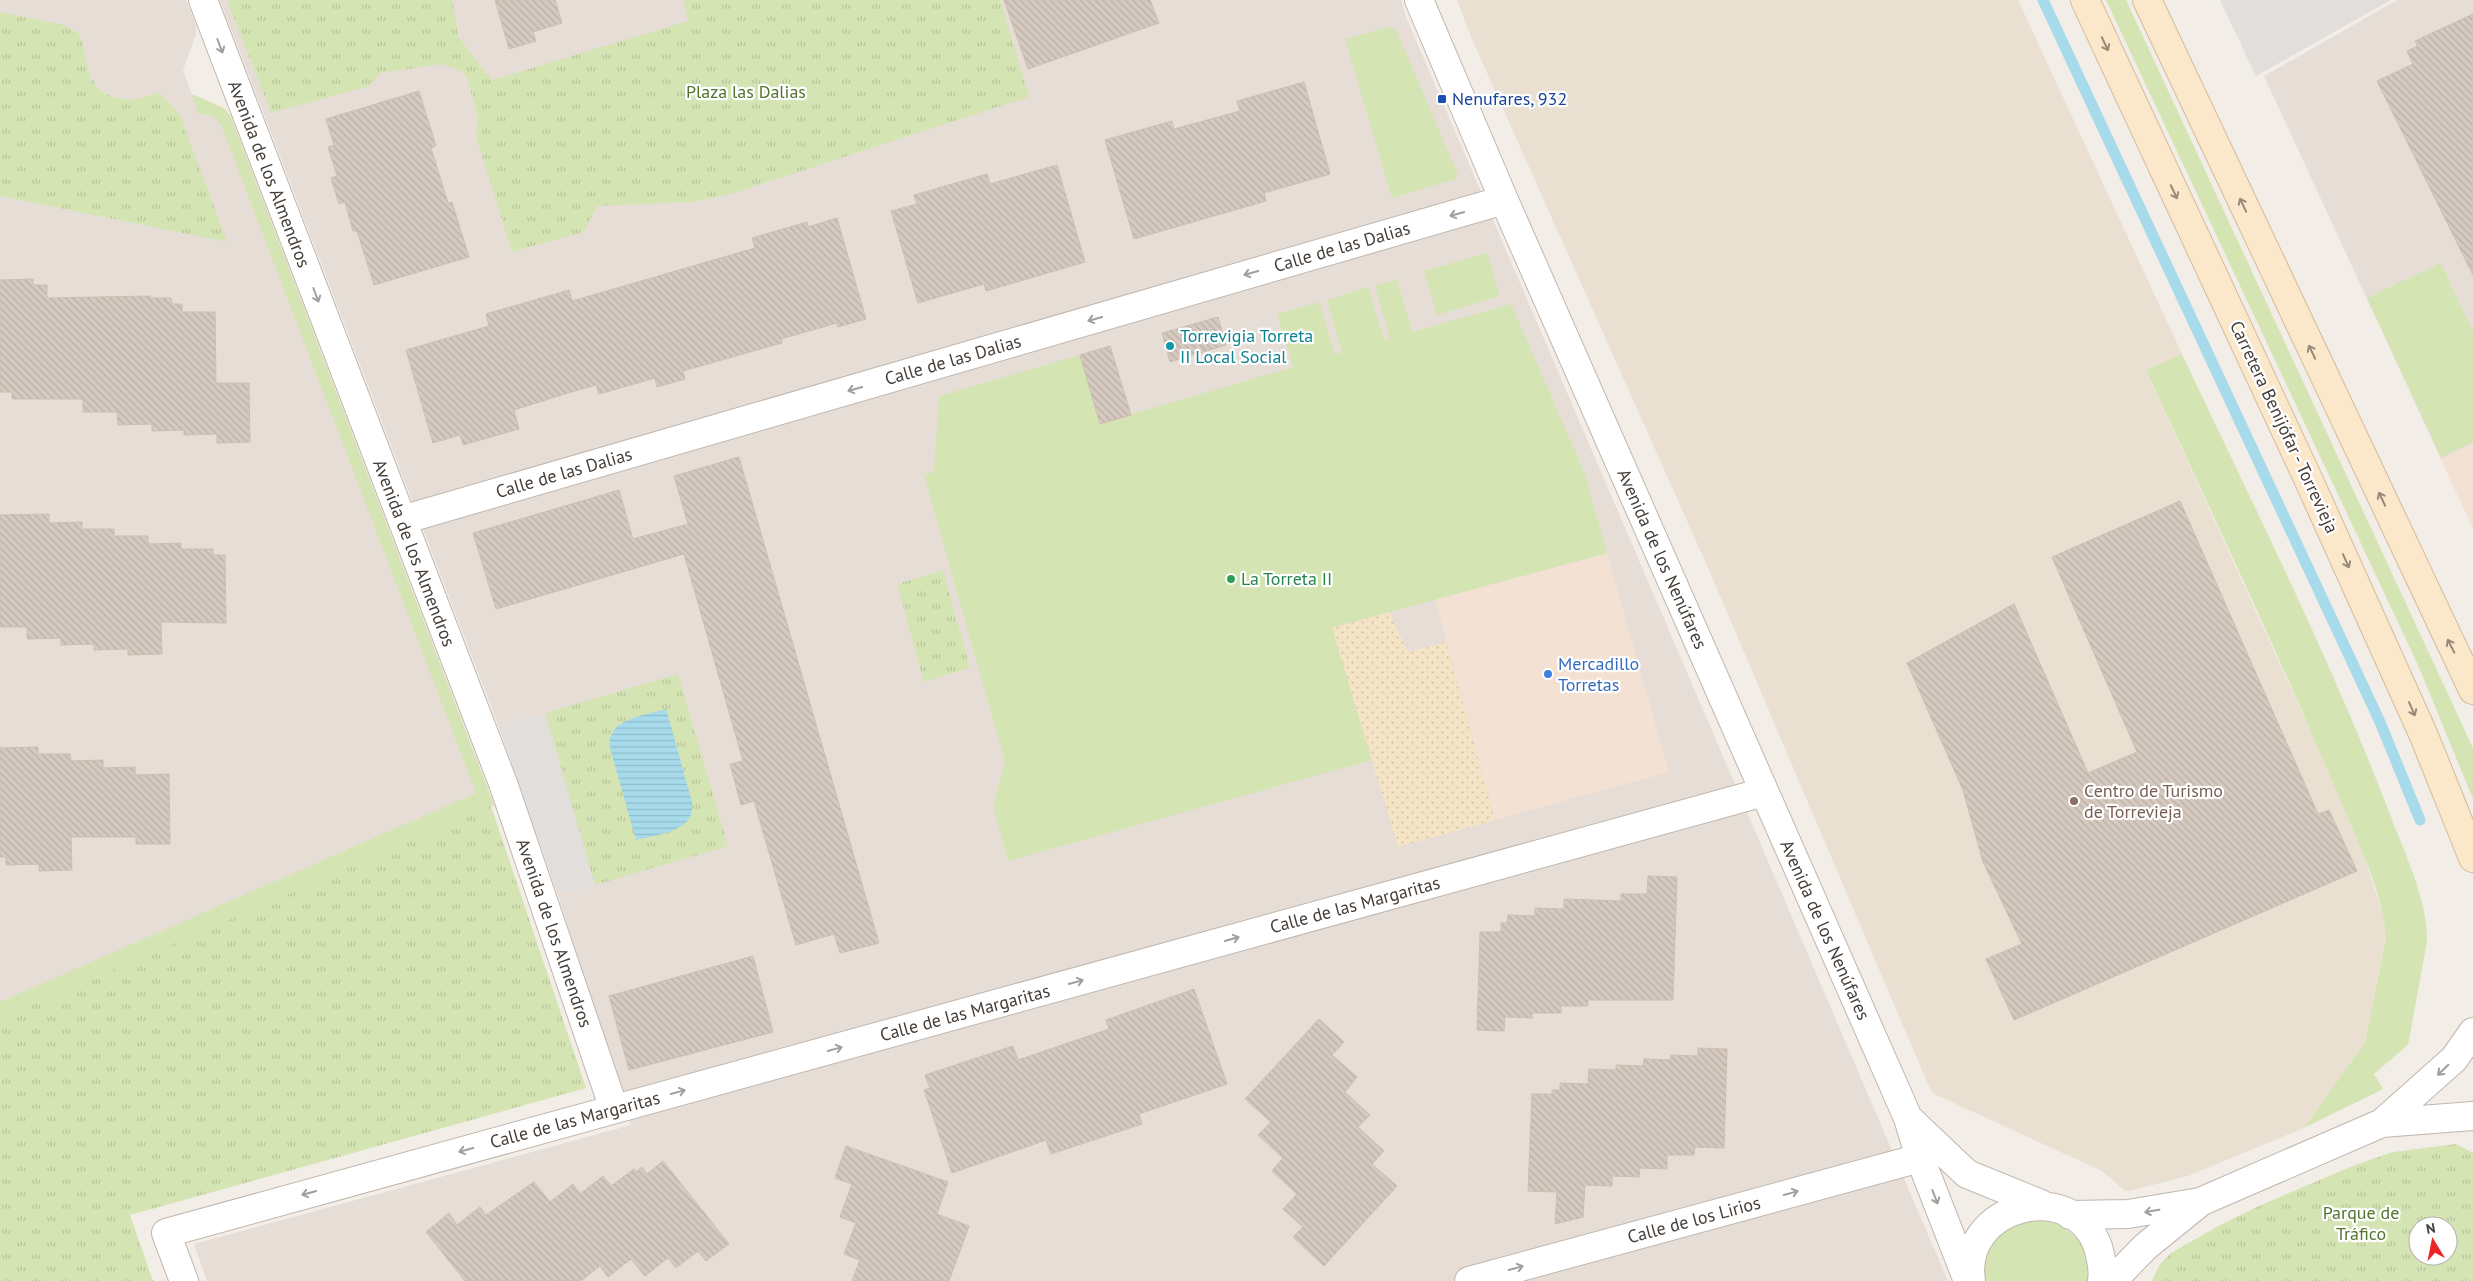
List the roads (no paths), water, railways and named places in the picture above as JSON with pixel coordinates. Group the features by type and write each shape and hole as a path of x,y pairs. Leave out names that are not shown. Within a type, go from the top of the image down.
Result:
{"main road":[{"name":"Carretera Benijófar - Torrevieja","path":"2085,0 2310,483 2424,736 2473,858"},
{"path":"2146,0 2473,690"}],"street":[{"name":"Avenida de los Almendros","path":"203,0 504,786 614,1109"},
{"name":"Avenida de los Nenúfares","path":"1419,0 1504,200 1908,1118 1920,1158 1969,1281"},
{"name":"Calle de las Dalias","path":"402,520 1504,200"},
{"name":"Calle de las Margaritas","path":"184,1281 166,1233 1764,792"},
{"path":"2382,1124 2454,1060 2473,1032"},
{"path":"1969,1281 1972,1253 1981,1235 1995,1220 2013,1210 2032,1206 2061,1211 2128,1214 2200,1202 2382,1124 2473,1116"},
{"name":"Avenida de los Nenúfares","path":"1908,1118 1967,1174 1997,1188 2061,1211"},
{"name":"Calle de los Lirios","path":"1469,1281 1920,1158"},
{"path":"2112,1281 2145,1247 2200,1202"},
{"path":"2061,1211 2086,1227 2096,1242 2102,1259 2102,1281"}],"water":[{"path":"666,709 692,802 692,812 682,826 674,830 636,840 610,748 610,738 620,724"}],"waterway":[{"path":"2043,0 2380,722 2420,820"}],"place":[{"name":"Nenufares, 932","path":"1442,99"},
{"name":"Torrevigia Torreta II Local Social","path":"1170,346"},
{"name":"La Torreta II","path":"1231,579"},
{"name":"Mercadillo Torretas","path":"1548,674"},
{"name":"Centro de Turismo de Torrevieja","path":"2074,801"}],"park label":[{"name":"Plaza las Dalias","path":"746,92"},
{"name":"Parque de Tráfico","path":"2361,1223"}]}
